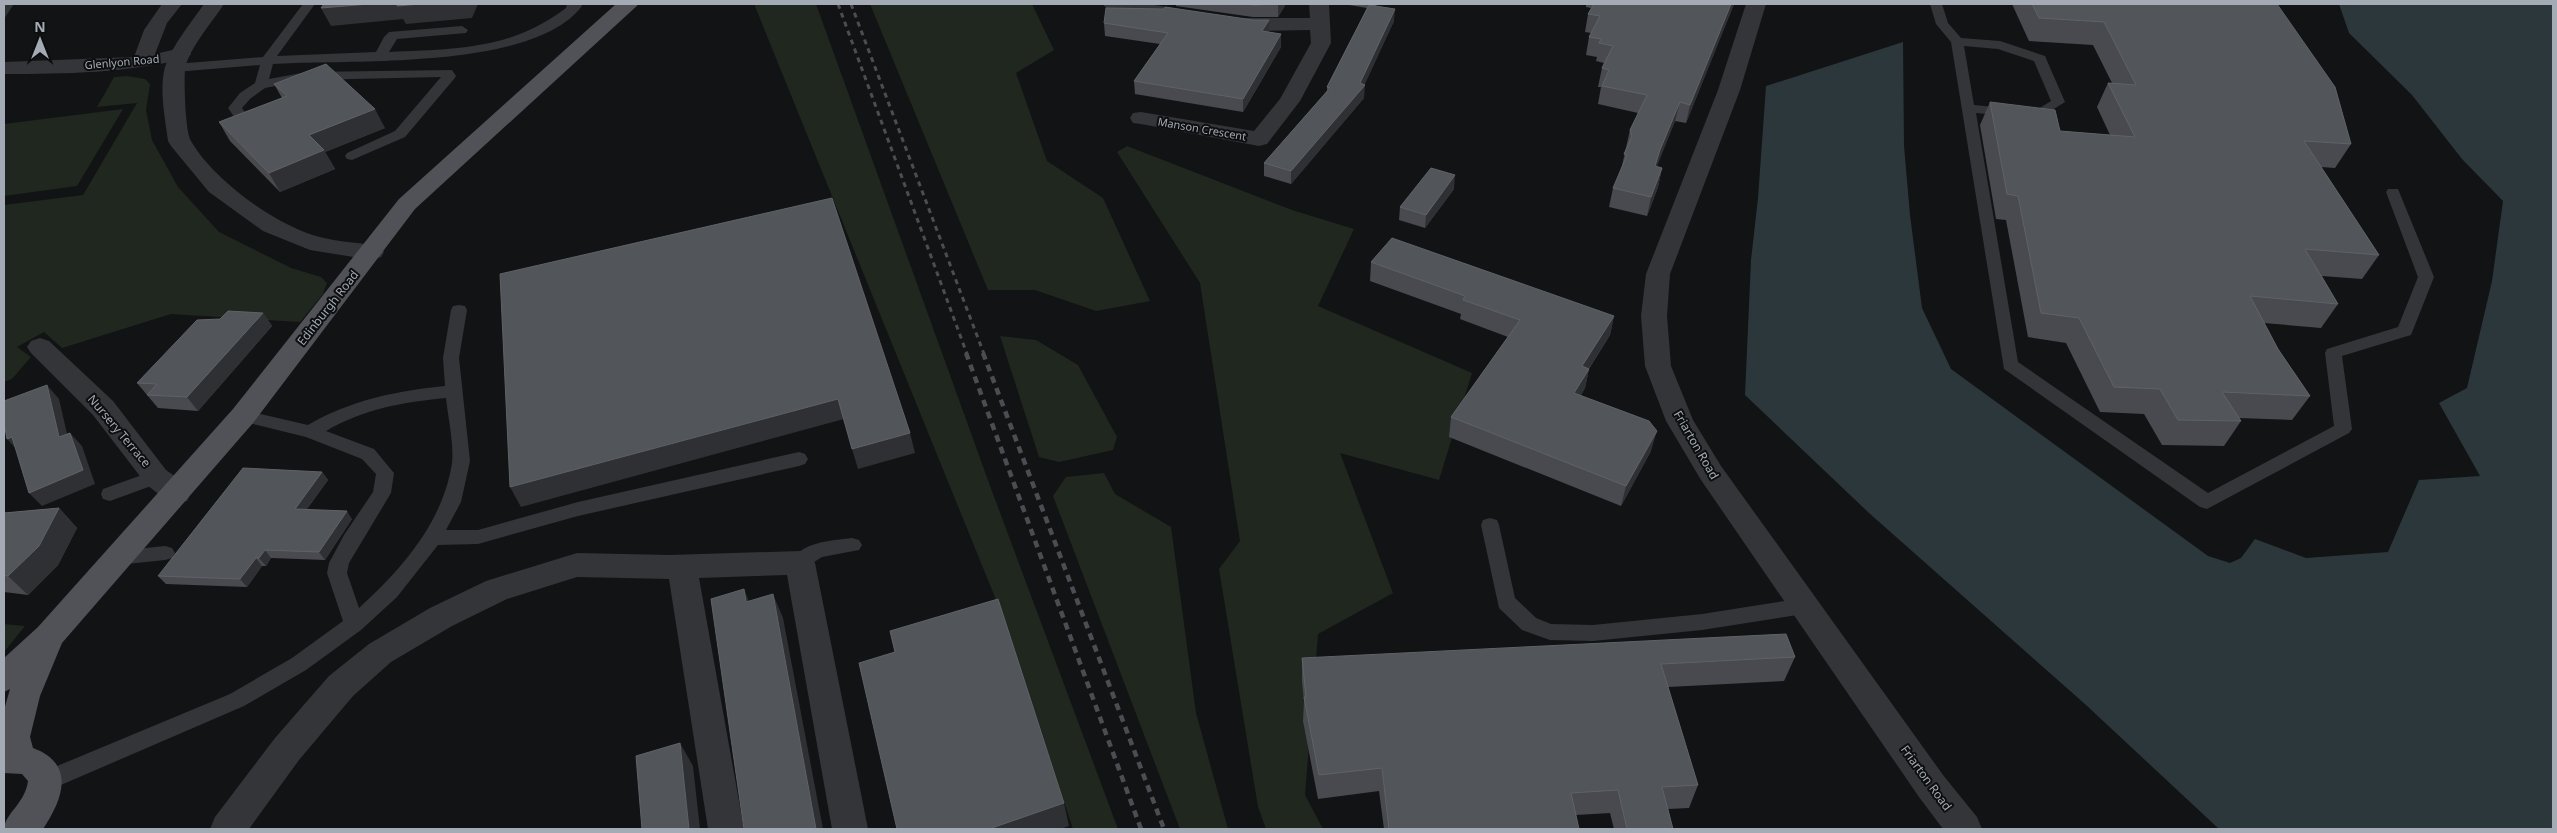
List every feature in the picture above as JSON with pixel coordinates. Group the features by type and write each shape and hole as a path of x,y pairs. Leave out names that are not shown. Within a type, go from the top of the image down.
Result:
{"main road":[{"name":"Edinburgh Road","path":"4,678 49,636 117,558 167,485 243,416 372,252 407,204 614,14 629,4"},
{"name":"Edinburgh Road","path":"11,758 13,737 24,696 49,636"},
{"path":"11,758 33,761 43,769 46,781 43,797 33,814 20,829"}],"street":[{"path":"142,61 150,36 162,14 172,4"},
{"path":"214,4 178,61 174,99 179,141 217,187 271,226 318,245 372,252"},
{"path":"1113,4 1253,26 1320,14"},
{"name":"Friarton Road","path":"1756,4 1729,90 1658,274 1654,316 1658,366 1680,421 1711,473 1964,829"},
{"name":"Manson Crescent","path":"1141,118 1259,139 1289,101 1321,44 1320,14"},
{"name":"Glenlyon Road","path":"4,68 178,61"},
{"name":"Nursery Terrace","path":"40,347 103,408 167,485"},
{"path":"228,829 287,749 341,686 380,653 441,617 497,590 577,565 800,564 850,829"},
{"path":"682,566 726,829"}],"lane":[{"path":"261,84 268,59 309,4"},
{"path":"178,61 381,56 449,51 493,45 531,36 561,18 576,6 573,4"},
{"path":"1936,4 1942,24 1957,41 2010,365 2207,502 2343,429 2333,353 2405,331 2426,277 2393,192"},
{"path":"381,56 390,37 394,35 462,30"},
{"path":"1957,41 2000,45 2040,59 2058,102 2038,114 1968,108"},
{"path":"248,127 234,108 245,96 261,84 307,76 447,73 449,76 400,134 352,156"},
{"path":"46,781 237,700 299,664 354,624 390,591 433,538 452,502 461,461 451,358 459,310"},
{"path":"310,432 336,416 360,406 401,396 453,391"},
{"path":"243,416 310,432 368,454 385,473 382,493 339,563 337,573 354,624"},
{"path":"433,538 478,538 578,509 799,459"},
{"path":"110,494 167,485"},
{"path":"1490,525 1506,602 1529,624 1550,632 1593,633 1702,622 1804,606"},
{"path":"800,564 817,550 852,544"},
{"path":"117,558 165,553"}],"shaded area":[{"path":"754,4 816,4 989,483 1118,829 1073,829 1005,622"},
{"path":"870,4 1032,4 1054,50 1016,73 1047,161 1103,198 1150,301 1096,311 1035,290 988,290"},
{"path":"2339,4 2553,4 2553,829 2219,829 2086,705 1869,513 1745,395 1751,260 1758,198 1766,86 1903,42 1904,146 1910,215 1922,308 1951,369 2208,556 2230,563 2241,558 2255,539 2306,558 2388,552 2419,480 2480,476 2439,403 2467,388 2492,281 2503,201 2462,159 2412,95 2349,33"},
{"path":"127,76 145,79 150,84 146,110 152,140 178,187 219,232 291,268 321,277 327,283 323,294 300,322 171,314 62,348 44,332 17,347 31,357 12,379 4,382 4,205 83,195 137,103 97,107 114,77"},
{"path":"123,109 77,186 4,196 4,124"},
{"path":"1127,146 1292,210 1354,229 1318,306 1472,373 1439,480 1340,453 1393,593 1318,634 1305,795 1323,829 1266,829 1258,807 1219,569 1240,541 1200,283 1117,152"},
{"path":"1000,336 1036,340 1078,365 1117,437 1113,450 1059,462 1039,457"},
{"path":"1104,473 1115,494 1171,527 1196,713 1228,829 1180,829 1053,496 1066,477"},
{"path":"4,624 25,626 4,652"}],"building":[{"path":"324,4 369,4 321,8"},
{"path":"398,4 420,4 397,6"},
{"path":"1247,4 1279,4 1253,5"},
{"path":"1594,4 1731,4 1690,105 1680,102 1660,150 1655,166 1662,168 1651,197 1613,188 1627,155 1624,154 1632,136 1630,130 1647,95 1602,86 1609,70 1602,68 1613,46 1599,43 1601,39 1589,37 1600,16 1588,14"},
{"path":"2032,4 2277,4 2335,87 2351,144 2304,141 2379,255 2305,249 2338,304 2250,296 2278,349 2310,396 2222,392 2241,421 2178,420 2160,389 2114,387 2079,318 2041,313 2018,196 2007,194 1990,102 2055,110 2060,131 2135,137 2108,83 2136,85 2104,22 2039,18"},
{"path":"1369,5 1395,9 1360,83 1365,85 1291,171 1264,163 1330,88 1327,87"},
{"path":"1165,7 1253,20 1269,20 1262,31 1281,34 1243,99 1134,81 1168,33 1104,23 1106,8 1164,9"},
{"path":"326,64 375,109 309,135 324,150 269,173 219,122 287,96 274,84"},
{"path":"1431,168 1455,175 1426,215 1400,207"},
{"path":"832,198 910,433 852,449 838,399 510,487 500,274"},
{"path":"1392,238 1614,316 1582,366 1589,369 1574,393 1649,421 1657,431 1626,486 1451,417 1520,320 1463,300 1465,296 1371,262"},
{"path":"228,311 263,313 187,397 147,395 157,384 137,383 197,320 220,319"},
{"path":"47,385 59,437 70,433 83,470 29,493 12,437 7,439 4,423 4,401"},
{"path":"243,468 322,472 295,509 347,511 319,552 265,550 259,558 256,558 240,579 158,576"},
{"path":"59,508 39,546 8,576 4,575 4,513"},
{"path":"744,589 746,602 773,594 816,829 744,829 711,599"},
{"path":"998,599 1064,803 989,829 897,829 859,663 895,652 890,631"},
{"path":"1786,634 1795,657 1661,664 1698,785 1662,787 1673,829 1627,829 1618,790 1571,793 1579,829 1389,829 1382,768 1319,775 1304,697 1306,697 1302,658"},
{"path":"680,743 689,829 642,829 636,756"}],"railway":[{"path":"838,4 967,354"},
{"path":"851,4 984,354"},
{"path":"966,353 1141,829"},
{"path":"983,353 1164,829"}]}
